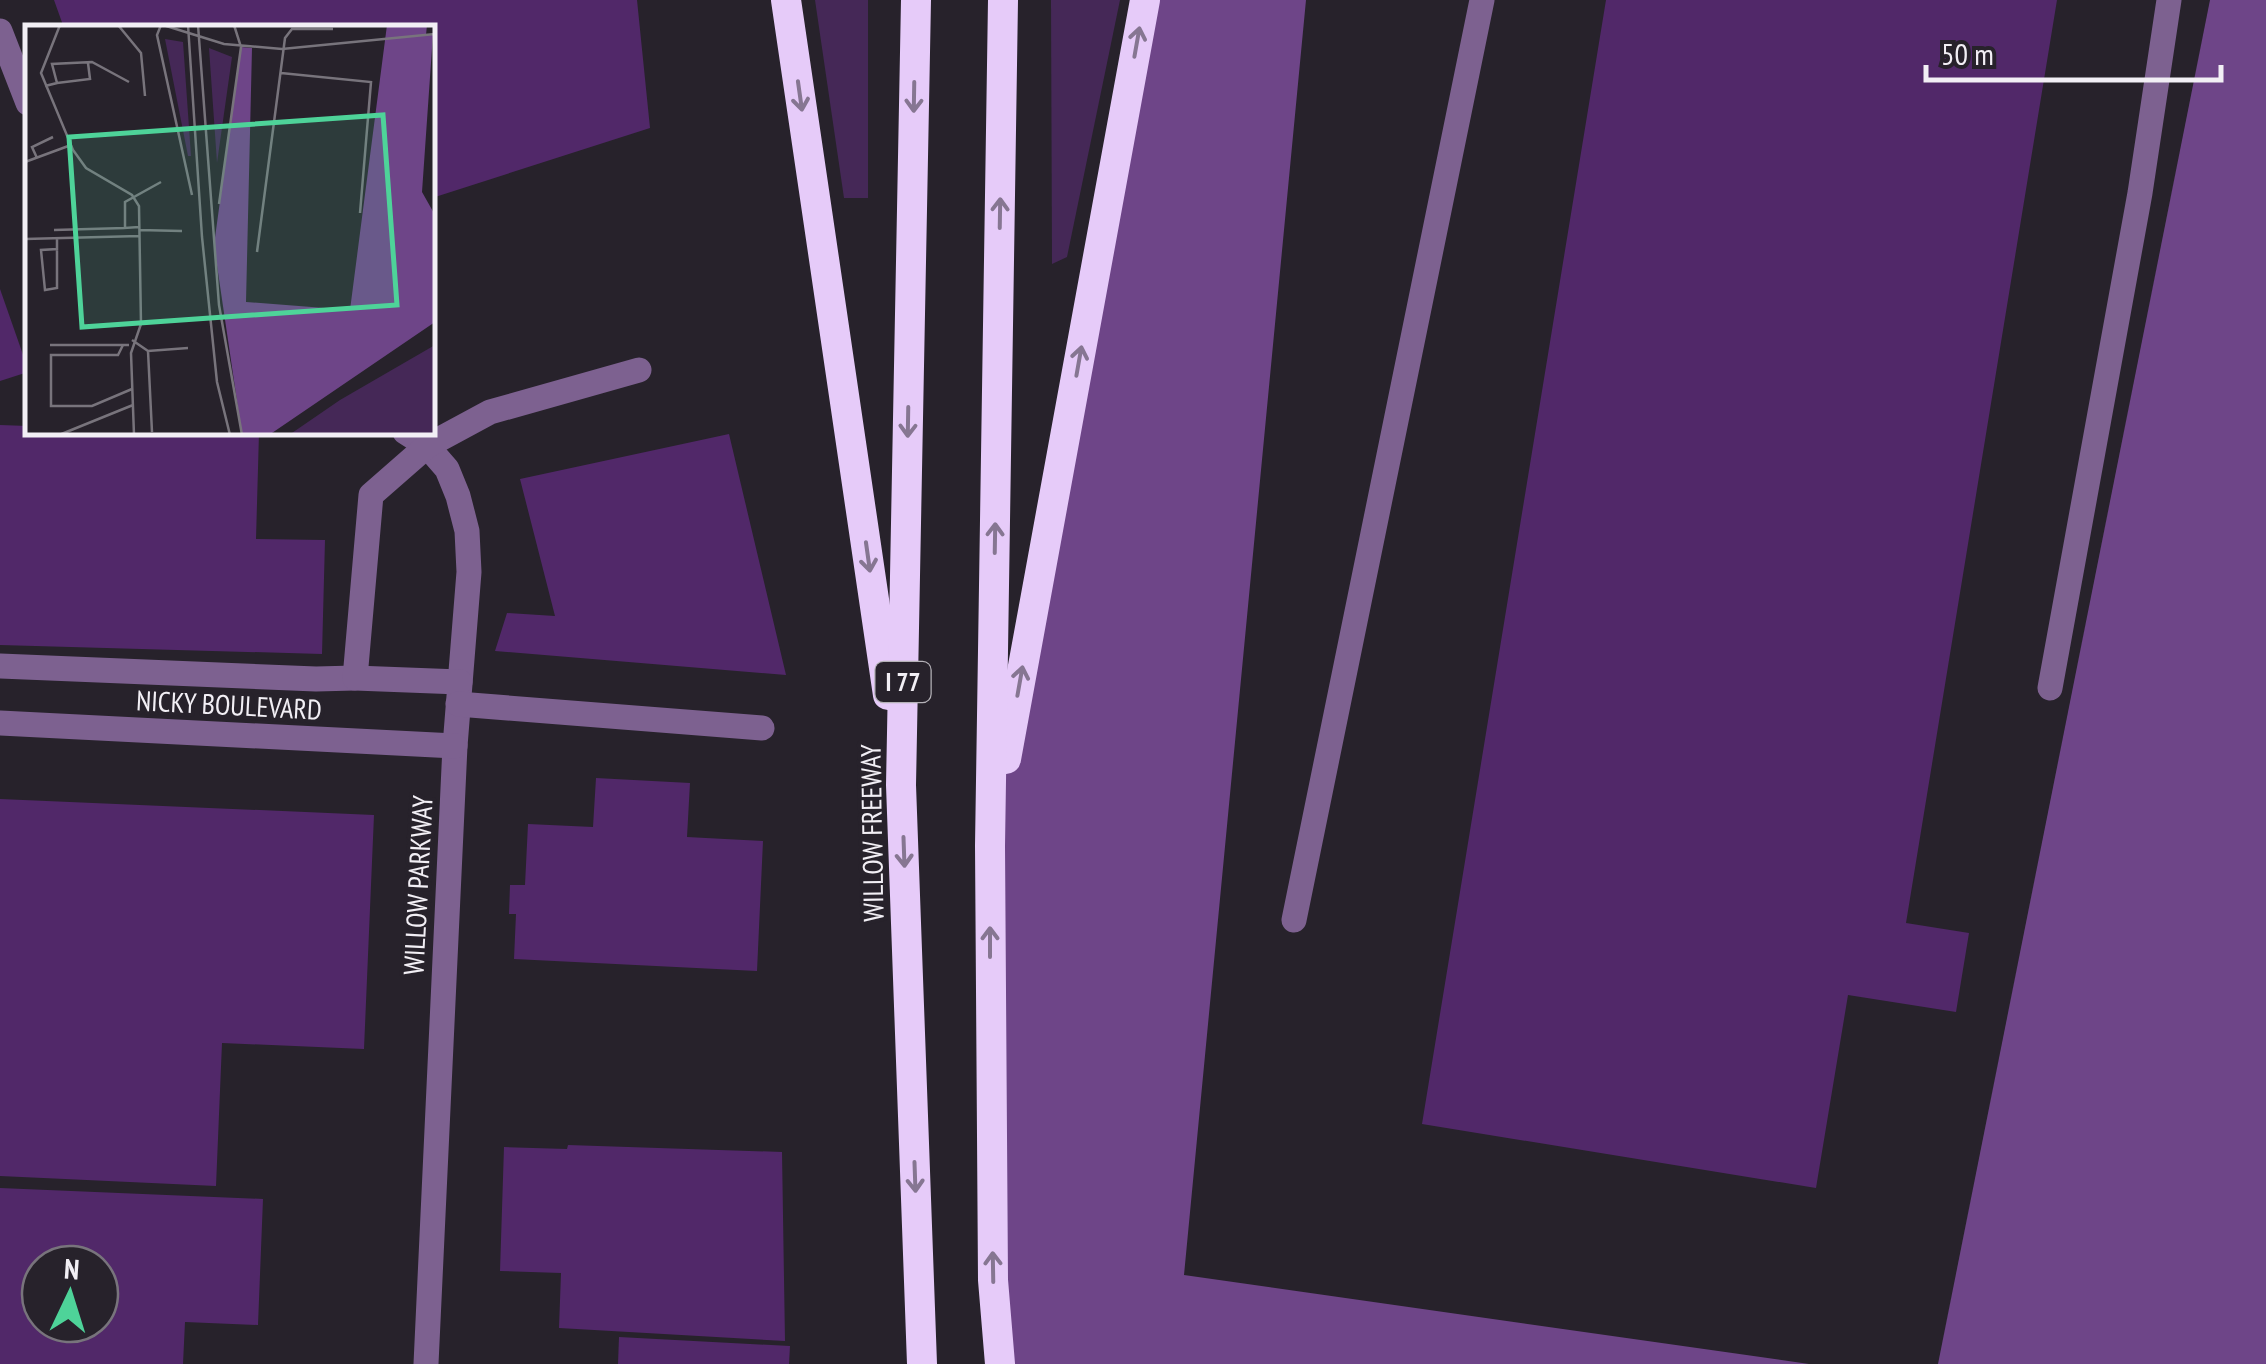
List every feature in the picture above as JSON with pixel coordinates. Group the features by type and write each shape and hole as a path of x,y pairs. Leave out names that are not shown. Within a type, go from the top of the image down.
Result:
{"highway":[{"path":"786,0 901,785"},
{"name":"WILLOW FREEWAY","path":"916,0 901,785 922,1364"},
{"path":"1000,1364 993,1280 990,846 1003,0"},
{"path":"990,846 1145,0"}],"street":[{"path":"1294,920 1482,0"},
{"path":"2050,688 2140,193 2169,0"},
{"path":"0,31 5,59 25,97"},
{"path":"355,678 370,495 427,446 490,412 639,370"},
{"name":"WILLOW PARKWAY","path":"410,435 427,446 447,469 467,531 469,572 454,746 426,1364"},
{"path":"0,666 355,678 762,728"},
{"name":"NICKY BOULEVARD","path":"0,723 454,746"}],"shaded area":[{"path":"815,0 868,0 868,198 844,198"},
{"path":"1051,0 1120,0 1067,257 1052,264"},
{"path":"1145,0 1306,0 1184,1275 1809,1364 1000,1364 990,846"},
{"path":"2210,0 2266,0 2266,1364 1938,1364"}],"building":[{"path":"54,0 637,0 650,128 435,197 435,25 63,25"},
{"path":"1606,0 2057,0 1906,923 1969,933 1956,1012 1848,995 1816,1188 1422,1124"},
{"path":"0,289 25,360 25,373 0,381"},
{"path":"0,425 25,426 25,435 259,435 256,539 325,540 322,654 0,645"},
{"path":"729,434 786,675 495,651 507,613 555,616 520,479"},
{"path":"596,778 690,783 687,837 763,841 757,971 514,959 516,914 509,914 510,885 525,885 528,824 593,827"},
{"path":"0,799 374,815 364,1049 222,1043 216,1186 0,1176"},
{"path":"568,1145 782,1152 785,1341 559,1328 561,1273 500,1271 504,1147 567,1149"},
{"path":"0,1188 263,1199 258,1325 185,1322 183,1364 0,1364"},
{"path":"619,1337 790,1346 789,1364 618,1364"}]}
